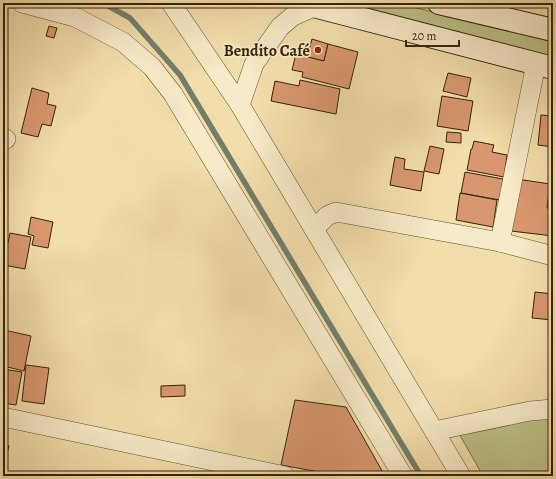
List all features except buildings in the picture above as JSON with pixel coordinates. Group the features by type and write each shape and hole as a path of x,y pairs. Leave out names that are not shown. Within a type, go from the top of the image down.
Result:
{"main road":[{"path":"439,3 553,30"},
{"path":"309,5 544,66"}],"street":[{"path":"22,3 75,16 123,42 152,66 173,94 403,476"},
{"path":"171,3 240,105 461,476"},
{"path":"240,105 254,64 280,27 309,5"},
{"path":"500,242 544,66"},
{"path":"314,229 327,216 336,212 500,242 553,256"},
{"path":"434,431 530,411 553,409"},
{"path":"3,417 285,476"}],"green space":[{"path":"323,3 396,3 553,41 553,58"},
{"path":"553,413 553,476 483,476 453,423"}],"waterway":[{"path":"103,3 130,18 180,75 421,476"}],"place":[{"name":"Bendito Café","path":"318,50"}]}
